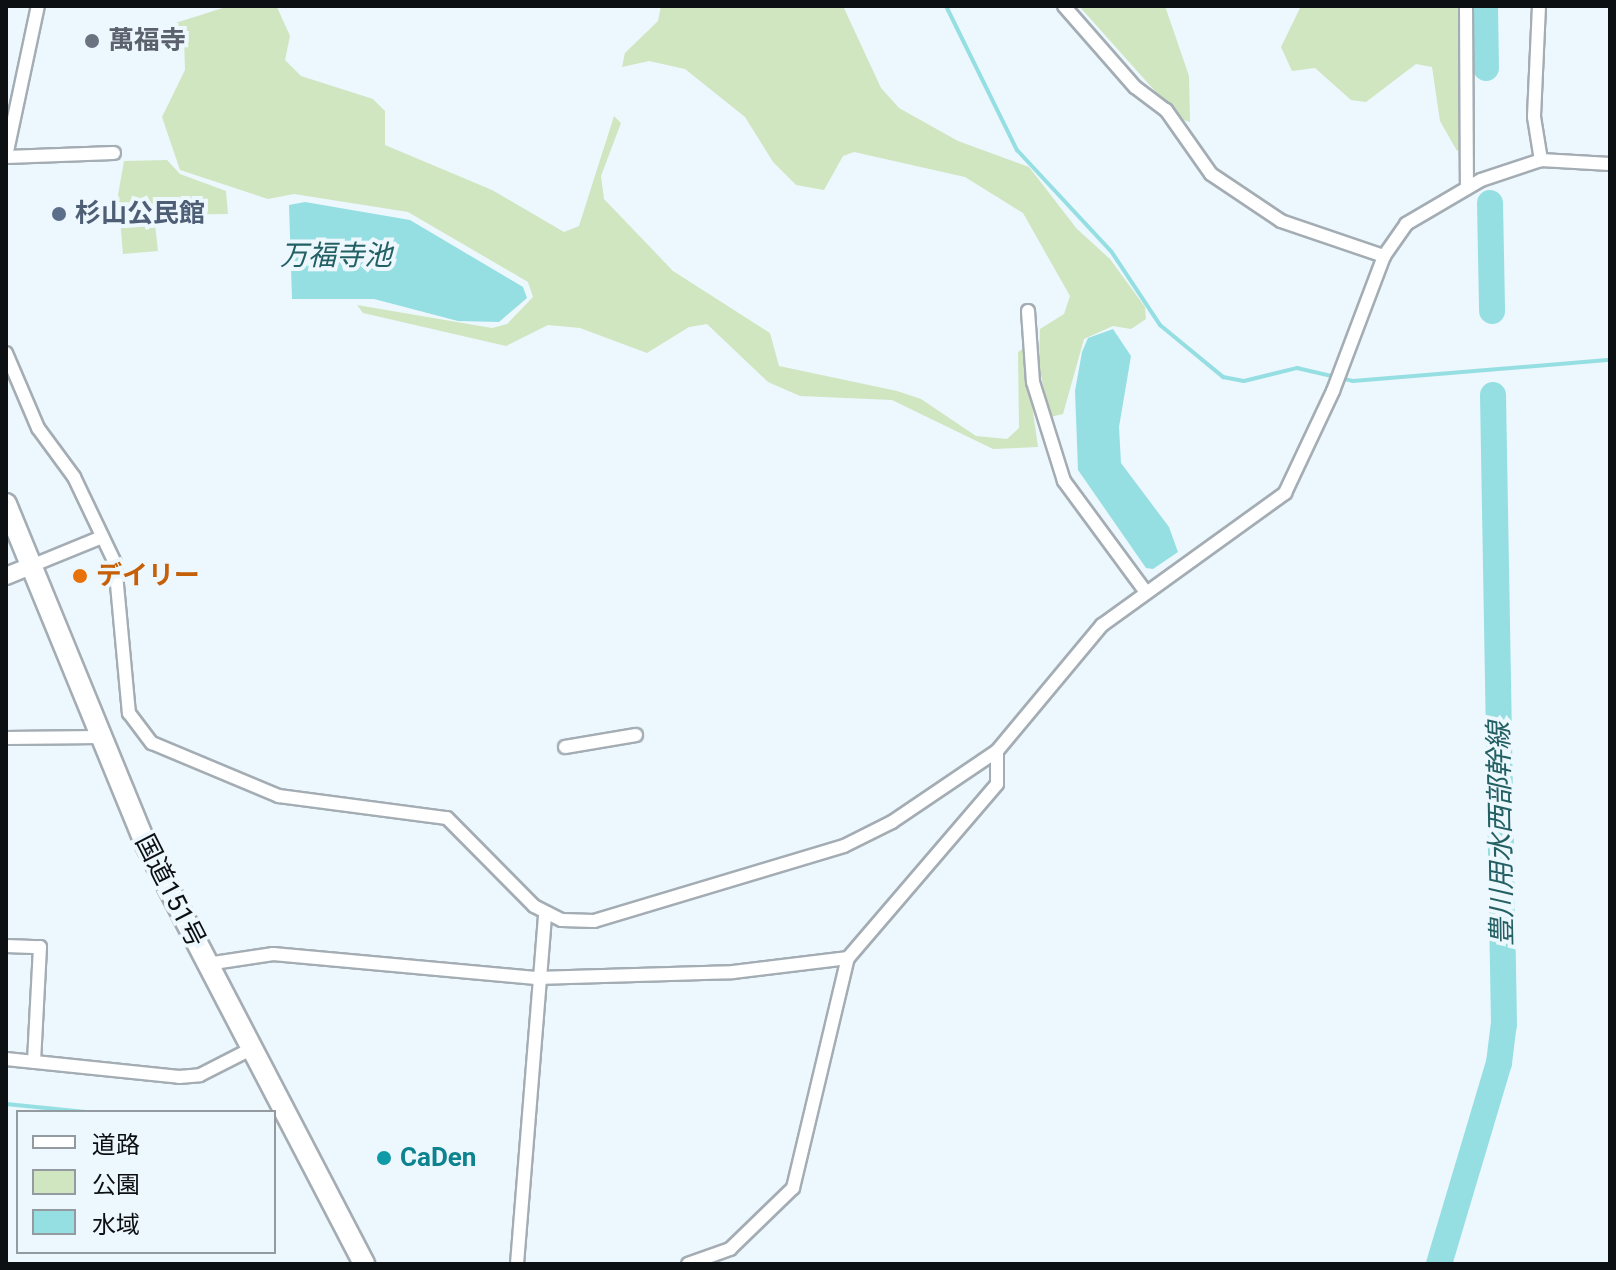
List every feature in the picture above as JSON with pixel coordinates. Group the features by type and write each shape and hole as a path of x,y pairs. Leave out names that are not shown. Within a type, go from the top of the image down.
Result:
{"highway":[{"name":"国道151号","path":"6,504 100,737 207,964 364,1264"}],"street":[{"path":"38,6 6,156 114,153"},
{"path":"1064,6 1135,87 1166,110 1211,174 1281,221 1384,256"},
{"path":"1466,6 1467,187"},
{"path":"1539,6 1534,117 1541,160"},
{"path":"6,353 38,428 74,477 120,582 129,713 152,743 279,796 447,818 545,913 594,921 813,858 892,822 997,751 1084,642 1145,591 1285,493 1338,378 1384,256 1412,219 1467,187 1541,160 1610,164"},
{"path":"1028,311 1033,382 1064,481 1145,591"},
{"path":"6,576 102,537"},
{"path":"565,747 636,735"},
{"path":"6,738 100,737"},
{"path":"688,1264 730,1249 793,1188 848,958 997,784 997,751"},
{"path":"517,1264 536,978 545,913"},
{"path":"6,946 40,947 34,1062"},
{"path":"207,964 273,954 536,978 733,972 848,958"},
{"path":"6,1059 179,1077 200,1075 251,1049"}],"green space":[{"path":"229,6 277,7 290,36 285,60 301,76 373,99 385,111 385,145 492,190 564,232 579,226 614,116 621,123 601,176 604,199 673,271 770,333 779,366 897,391 921,399 976,436 1007,439 1019,428 1018,352 1024,348 1038,447 993,449 892,400 800,396 768,382 707,324 689,327 647,353 580,328 548,325 506,346 363,313 357,305 492,328 507,324 533,297 528,282 408,212 294,194 268,199 180,170 162,117 185,70 184,37 166,26"},
{"path":"661,6 843,6 881,88 899,108 958,141 1029,167 1077,229 1110,259 1145,307 1146,319 1131,329 1113,326 1084,339 1063,414 1050,417 1039,366 1040,329 1064,314 1070,296 1023,213 965,177 854,152 843,156 824,190 796,185 773,162 745,117 685,69 649,61 622,67 625,53 658,21"},
{"path":"1079,6 1165,6 1189,76 1190,122 1180,119"},
{"path":"1301,6 1459,6 1463,146 1457,151 1440,121 1432,67 1416,64 1366,102 1351,100 1315,68 1292,71 1281,47"},
{"path":"167,160 180,174 226,191 228,214 154,215 158,251 123,254 118,195 124,161"}],"water":[{"name":"万福寺池","path":"305,202 410,220 523,287 527,298 499,322 458,321 374,299 292,299 289,205"},
{"path":"1113,329 1131,356 1119,427 1121,463 1169,527 1178,552 1153,569 1146,568 1078,470 1075,391 1082,352 1088,338"}],"waterway":[{"path":"946,6 1017,150 1111,251 1160,325 1223,377 1244,381 1297,368 1353,381 1610,360"},
{"name":"豊川用水西部幹線","path":"1485,6 1486,68"},
{"name":"豊川用水西部幹線","path":"1490,203 1492,311"},
{"name":"豊川用水西部幹線","path":"1439,1264 1499,1063 1504,1025 1493,395"},
{"path":"6,1104 66,1110"}],"place":[{"name":"萬福寺","path":"92,41"},
{"name":"杉山公民館","path":"59,214"},
{"name":"デイリー","path":"80,576"},
{"name":"CaDen","path":"384,1158"}]}
